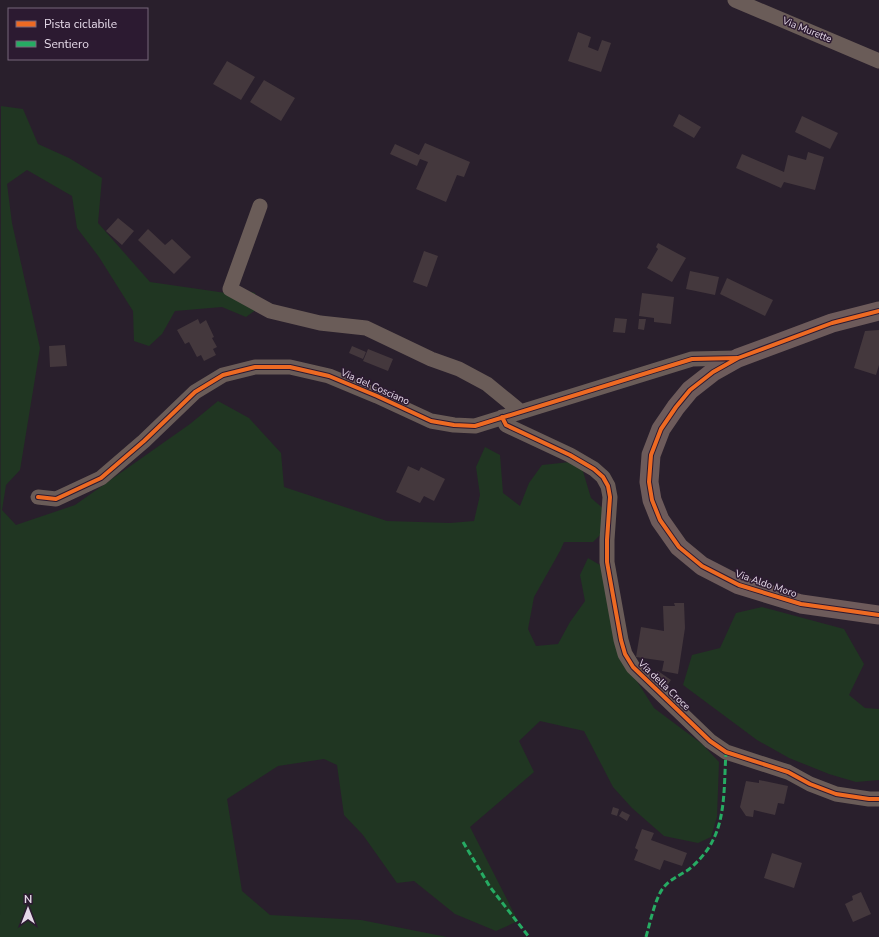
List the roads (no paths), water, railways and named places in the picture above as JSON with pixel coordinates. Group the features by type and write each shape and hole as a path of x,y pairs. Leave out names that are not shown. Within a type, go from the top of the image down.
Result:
{"main road":[{"name":"Via Aldo Moro","path":"879,311 832,323 738,358 713,372 690,390 661,429 651,455 649,482 652,500 660,520 679,547 702,566 739,585 801,604 879,616"}],"street":[{"name":"Via Murette","path":"734,0 879,61"},
{"path":"260,206 230,289 270,311 320,323 366,328 431,360 459,369 487,384 520,411"},
{"name":"Via del Cosciano","path":"38,497 56,499 101,478 144,441 195,392 223,375 255,367 290,368 329,376 431,421 454,425 475,426 692,359 738,358"},
{"name":"Via della Croce","path":"502,417 506,425 570,455 594,469 603,477 608,486 610,497 607,562 621,640 625,654 633,667 710,741 726,752 788,772 810,784 836,794 879,799"}]}
